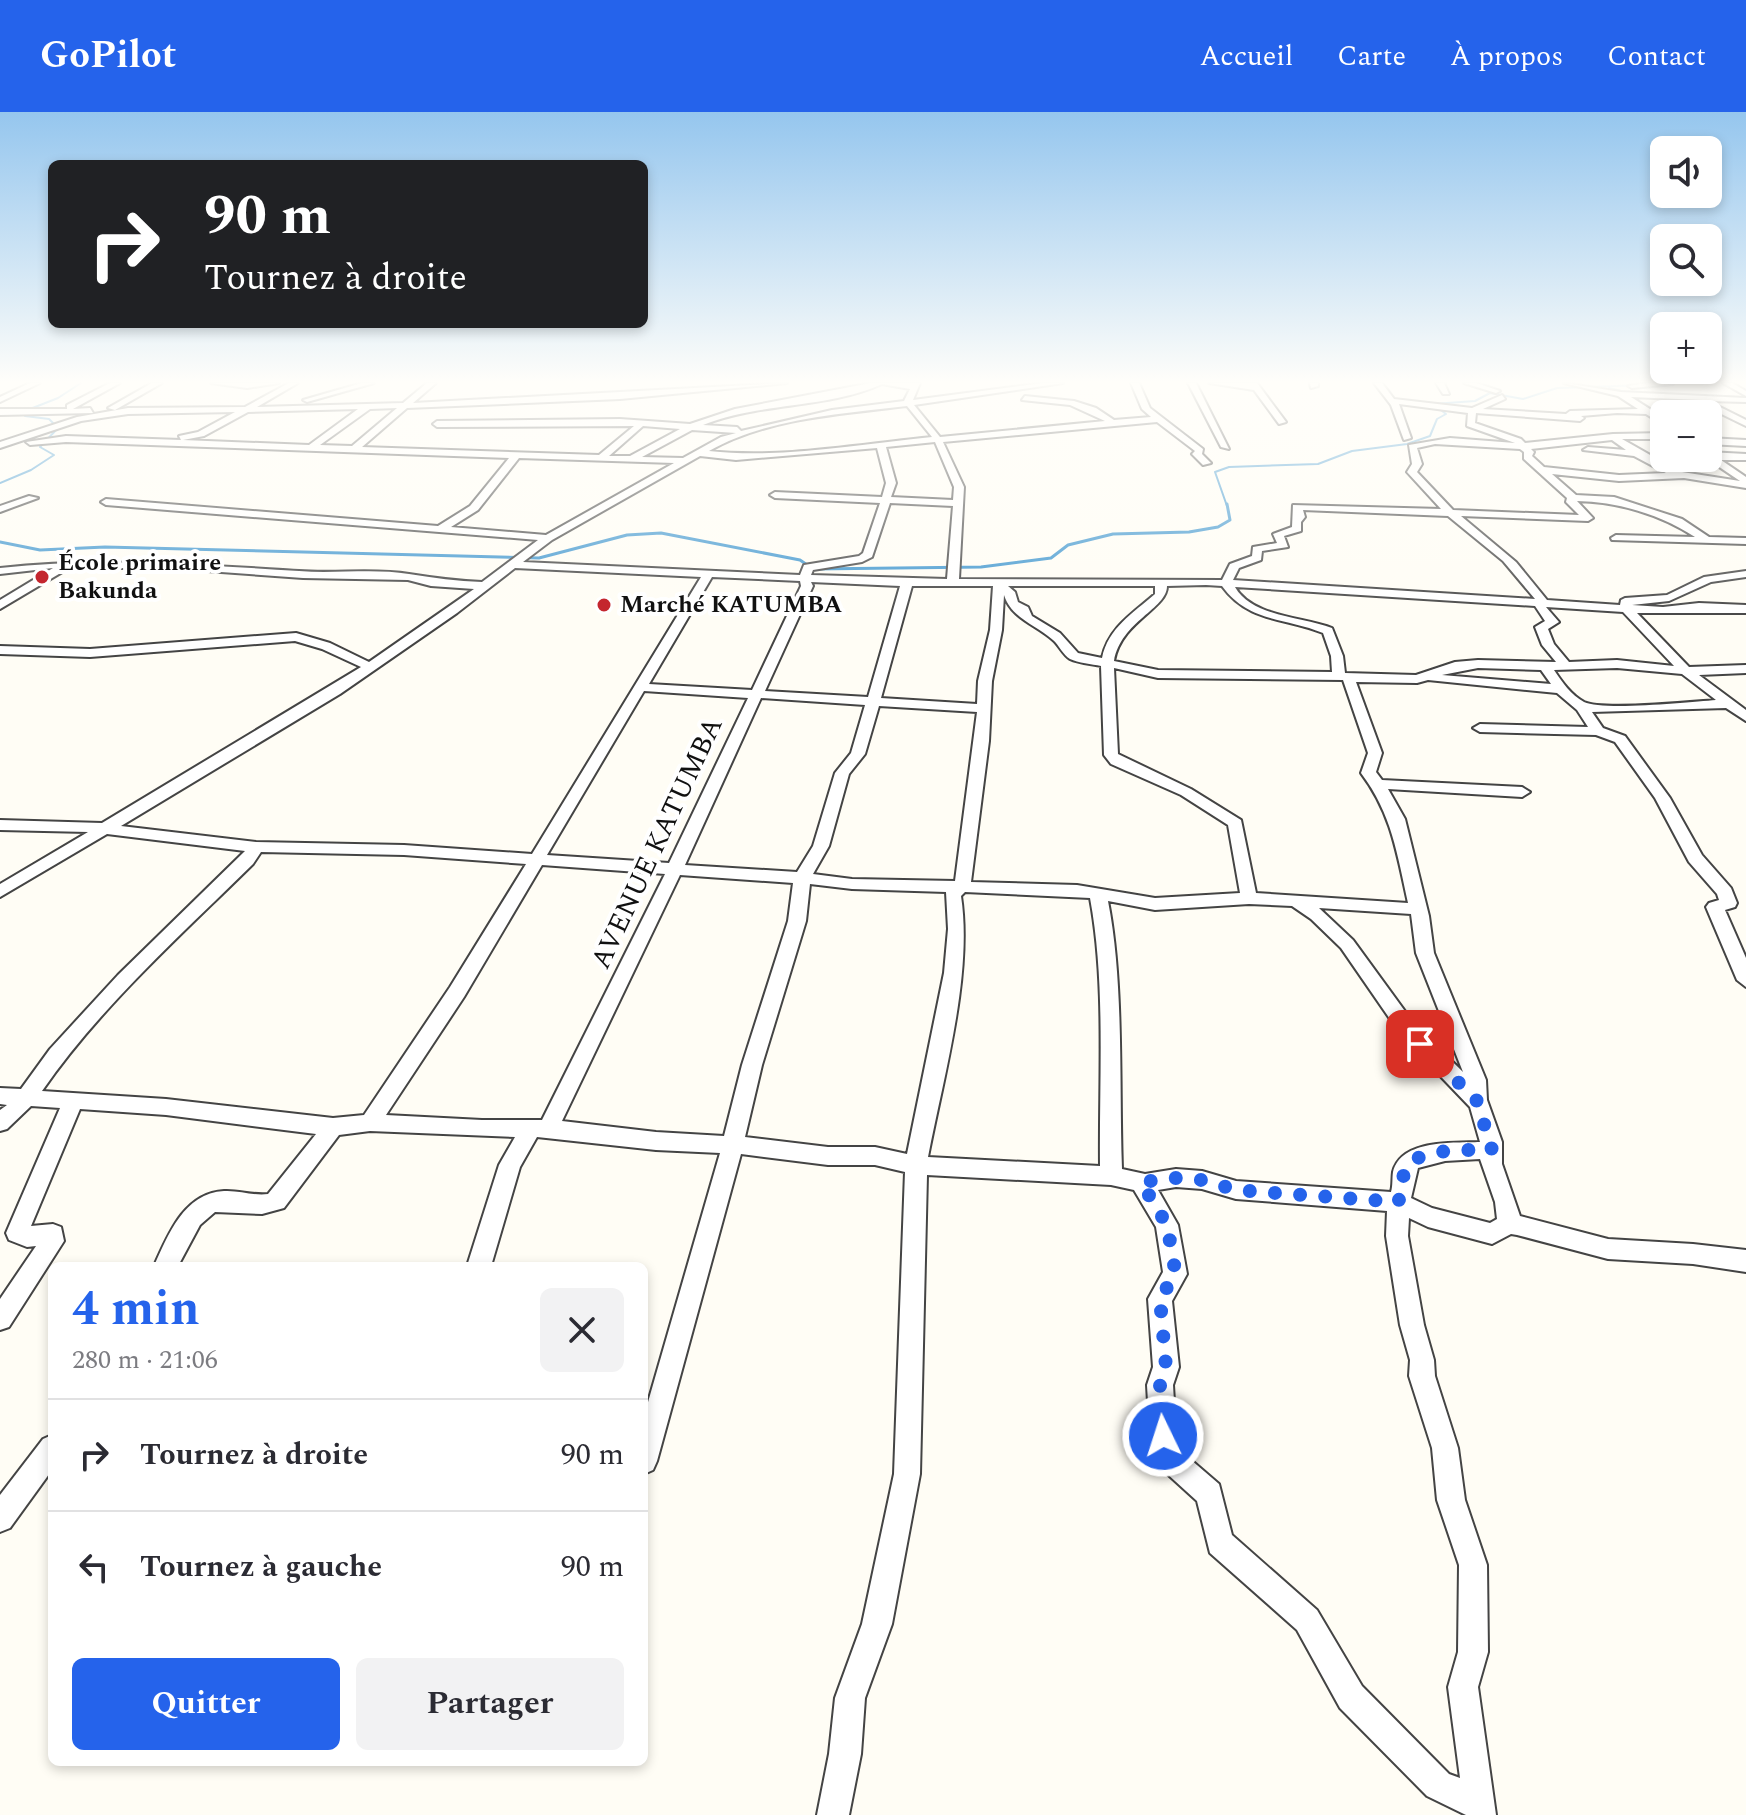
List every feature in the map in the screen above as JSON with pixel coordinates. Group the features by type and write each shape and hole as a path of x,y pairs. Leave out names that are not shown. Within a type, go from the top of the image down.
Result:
{"street":[{"path":"442,528 474,508 509,462"},
{"path":"0,891 302,711 370,667 548,538 680,462"},
{"path":"804,578 811,565 862,559 868,555 891,477 886,462"},
{"path":"949,462 957,480 958,503 953,572"},
{"path":"1417,462 1412,473 1447,512 1507,559 1543,603"},
{"path":"1533,462 1573,498 1610,499 1678,521 1704,538"},
{"path":"1722,467 1746,483"},
{"path":"1542,470 1636,484 1666,472"},
{"path":"1677,472 1684,475"},
{"path":"1658,475 1746,483"},
{"path":"1610,499 1608,494 1621,492"},
{"path":"775,495 958,503"},
{"path":"0,498 33,498 0,509"},
{"path":"1226,584 1234,566 1259,556 1257,549 1284,545 1278,534 1297,529 1296,523 1300,517 1296,507 1588,518 1570,500 1573,498"},
{"path":"106,502 548,538"},
{"path":"1616,538 1746,541"},
{"path":"516,563 907,583 953,572 1000,585 1161,581 1674,611 1699,607 1746,609"},
{"path":"0,605 67,565"},
{"path":"0,571 17,566 198,567 303,575 408,577 431,583 485,586"},
{"path":"370,1123 457,992 708,574"},
{"path":"1746,574 1708,579 1669,598 1625,602 1685,670 1725,704 1746,717"},
{"name":"AVENUE KATUMBA","path":"480,1262 510,1165 540,1128 674,871 807,586 804,578"},
{"path":"1161,581 1161,595 1135,616 1114,639 1109,664 1108,722 1113,759 1186,792 1235,823 1249,898"},
{"path":"648,1447 713,1223 752,1065 797,921 802,878 821,846 842,773 858,754 907,583"},
{"path":"1226,584 1240,601 1275,616 1308,622 1328,631 1375,753 1368,773 1378,784 1397,819 1425,953 1476,1080 1477,1101 1492,1150 1491,1163 1510,1210 1508,1224"},
{"path":"1000,585 1009,592 1013,604 1024,610 1026,618 1056,636 1070,654 1158,674 1426,678 1500,681 1561,689"},
{"path":"833,1815 845,1754 850,1698 877,1624 907,1474 916,1165 953,973 957,929 952,895 962,886 977,784 985,681 996,630 1000,585"},
{"path":"1543,603 1540,607 1553,622 1541,627 1548,645 1564,664"},
{"path":"0,650 90,653 296,637 326,646 370,667"},
{"path":"1426,678 1467,664 1623,664 1726,672 1746,669"},
{"path":"1544,666 1561,689 1582,707 1598,731"},
{"path":"640,687 984,708"},
{"path":"1582,707 1615,709 1725,704"},
{"path":"1480,728 1598,731 1620,739 1662,798 1695,858 1725,892 1729,903 1715,905 1725,921 1729,941 1746,980"},
{"path":"1378,784 1522,792"},
{"path":"0,825 71,826 256,847 404,850 852,884 1066,889 1155,904 1249,898 1418,909"},
{"path":"0,1123 27,1096 89,1018 247,860 256,847"},
{"path":"1098,895 1103,921 1108,1014 1111,1176"},
{"path":"1295,900 1321,918 1353,949 1395,1014 1477,1101"},
{"path":"0,1096 166,1107 333,1127 370,1123 482,1129 540,1128 656,1141 733,1144 828,1156 875,1156 916,1165 1111,1176 1141,1182 1176,1178 1202,1180 1236,1190 1398,1202 1428,1217 1492,1234 1508,1224 1539,1228 1608,1249 1746,1261"},
{"path":"0,1319 53,1241 53,1234 27,1237 17,1233 74,1100"},
{"path":"168,1262 201,1206 218,1200 265,1205 276,1201 333,1127"},
{"path":"1481,1809 1463,1687 1473,1652 1473,1565 1451,1500 1445,1448 1422,1376 1422,1360 1398,1249 1398,1202 1405,1184 1404,1172 1410,1162 1445,1152 1492,1150"},
{"path":"1141,1182 1167,1225 1174,1264 1175,1274 1160,1299 1166,1367 1160,1385 1163,1436 1173,1462 1209,1494 1220,1543 1307,1620 1351,1697 1438,1785 1481,1809"},
{"path":"0,1518 48,1453"}],"waterway":[{"path":"0,483 43,462"},
{"path":"1227,506 1215,472 1229,467 1322,462"},
{"path":"0,542 40,550 105,547 539,558 627,535 661,533 800,560 813,569 981,567 1051,558 1068,545 1113,534 1189,532 1218,527 1230,520 1227,504"}],"place":[{"name":"École primaire Bakunda","path":"42,577"},
{"name":"Marché KATUMBA","path":"604,605"}],"route":[{"path":"1163,1436 1160,1385 1166,1367 1160,1299 1175,1274 1167,1225 1141,1182 1163,1178 1202,1180 1236,1190 1398,1202 1405,1184 1404,1172 1410,1162 1445,1152 1492,1150 1477,1101 1420,1044"}]}
